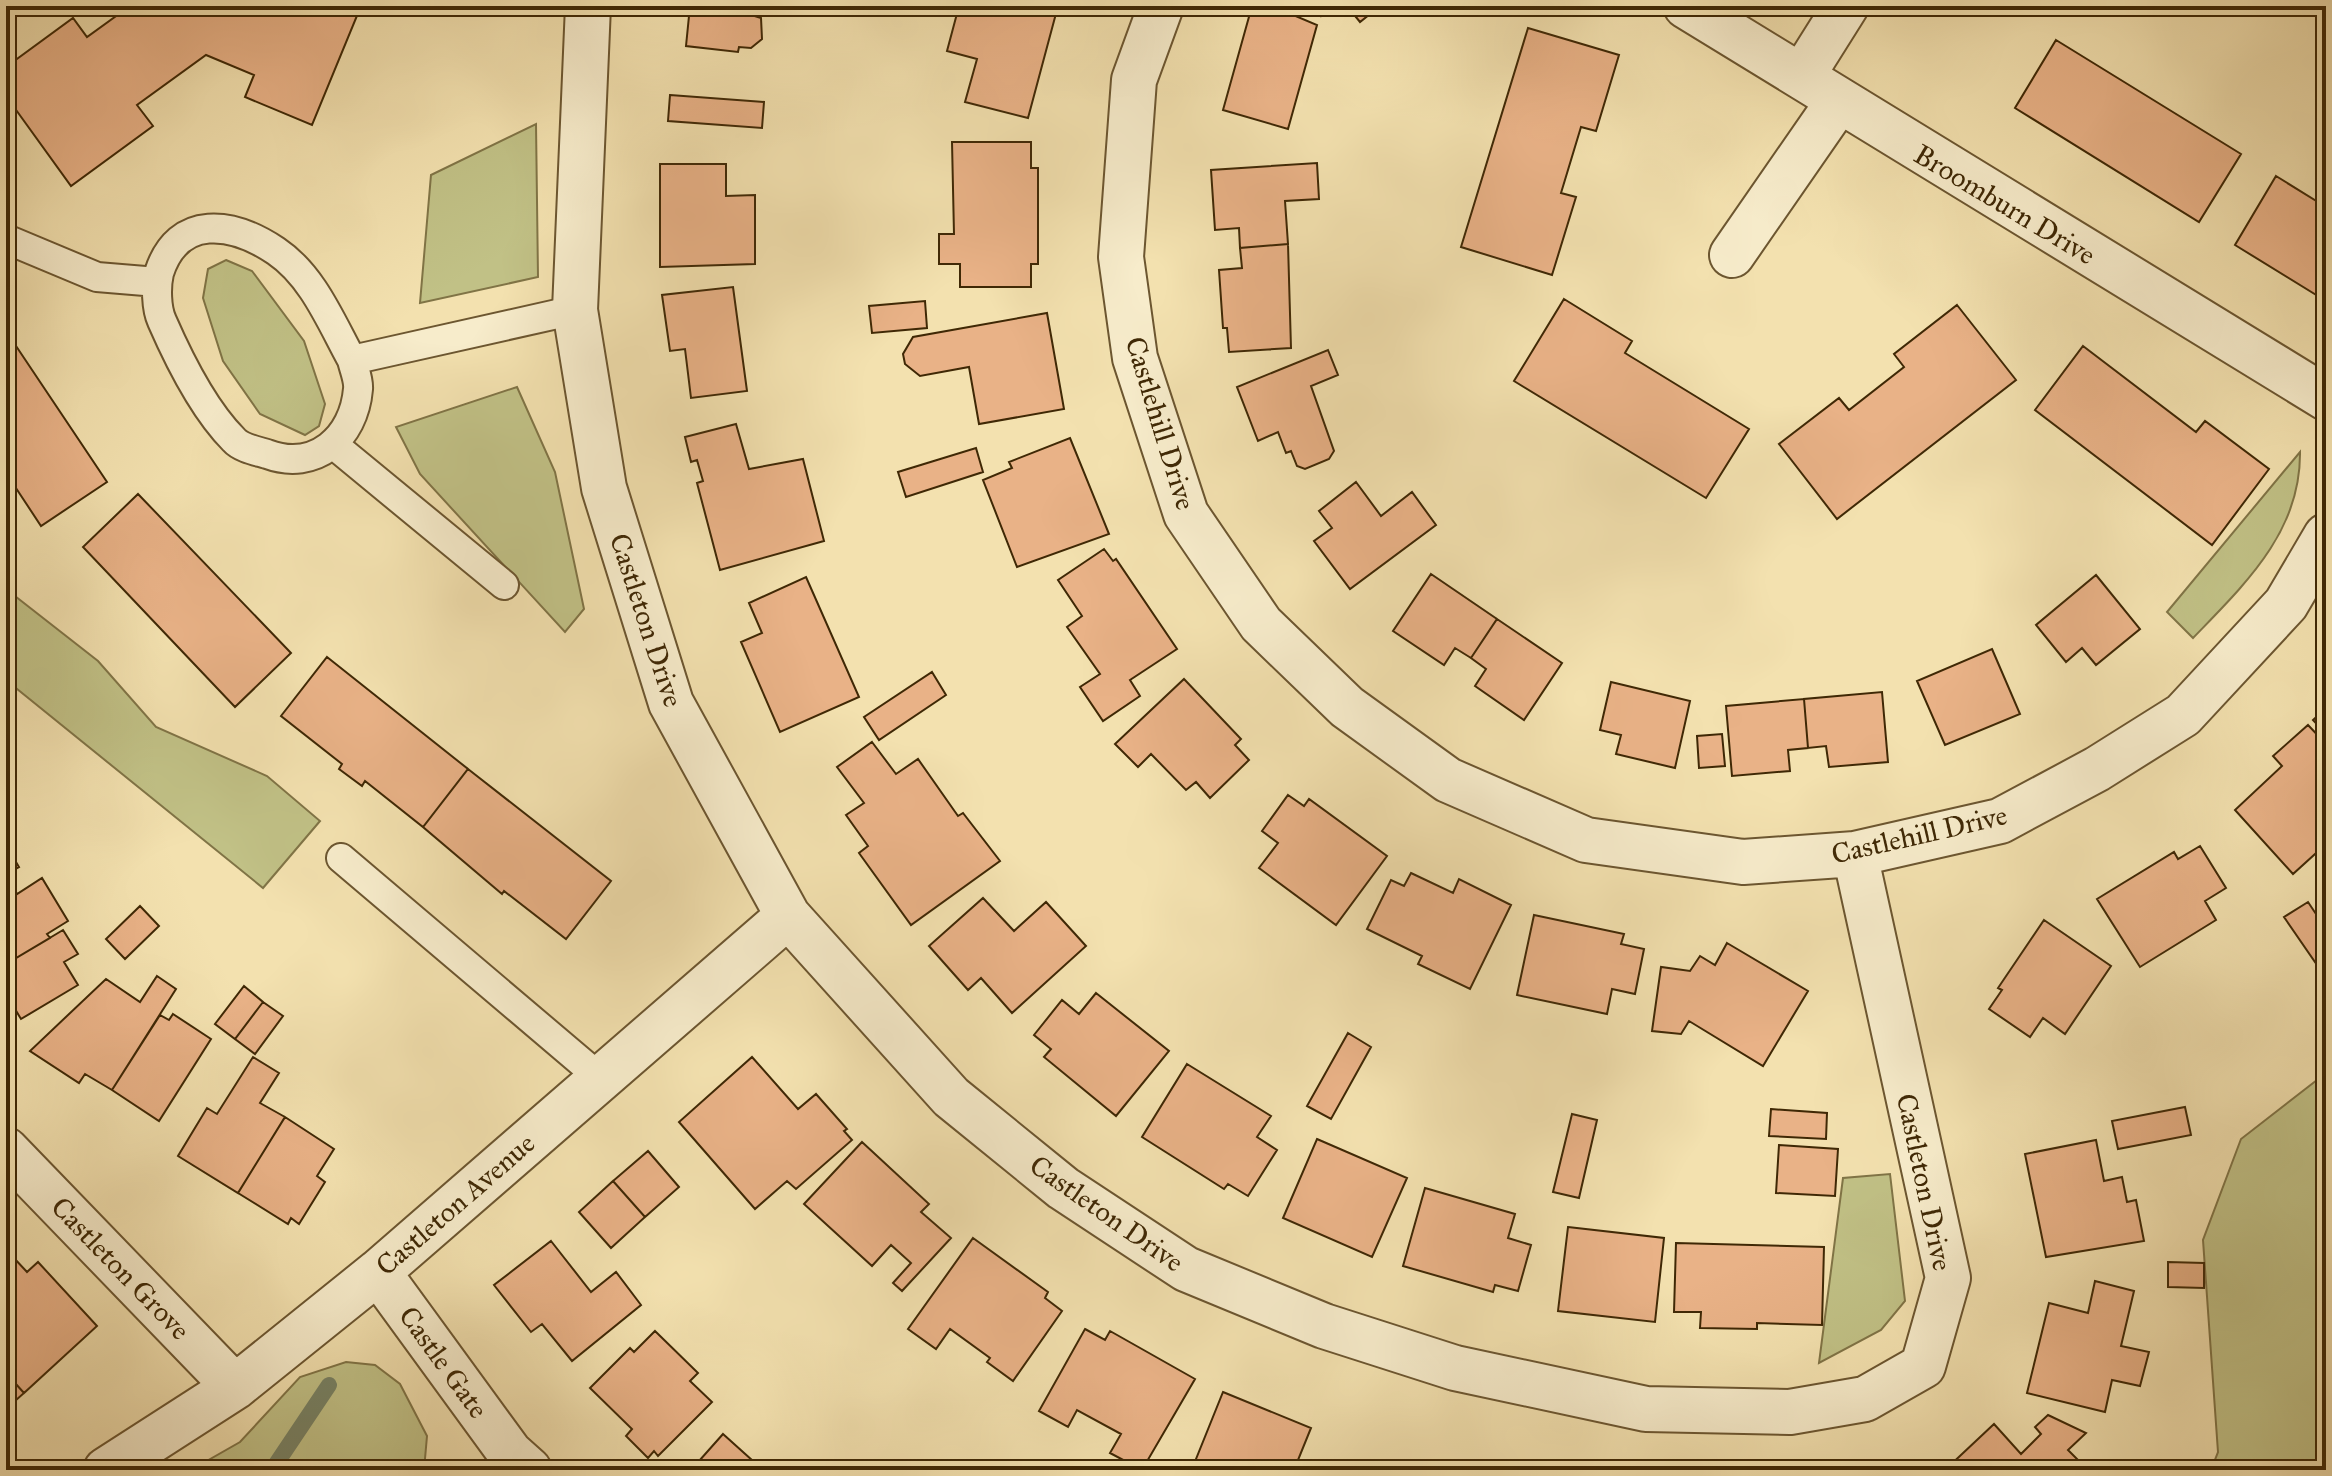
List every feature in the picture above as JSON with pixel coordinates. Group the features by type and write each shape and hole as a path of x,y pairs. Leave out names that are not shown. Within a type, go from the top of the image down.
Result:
{"street":[{"name":"Castleton Drive","path":"588,6 575,310 604,488 671,703 788,916 951,1097 1063,1188 1186,1269 1324,1326 1455,1368 1646,1409 1790,1412 1865,1399 1923,1366 1948,1278 1855,854"},
{"name":"Castlehill Drive","path":"1161,6 1134,80 1121,257 1135,358 1186,514 1261,624 1347,707 1448,780 1586,840 1743,862 1855,854 2000,821 2097,769 2183,715 2286,604 2326,536"},
{"name":"Broomburn Drive","path":"1686,6 1802,76 1838,102 2326,398"},
{"path":"1802,76 1846,6"},
{"path":"1732,255 1838,102"},
{"name":"Castleton Avenue","path":"106,1470 235,1387 378,1272 788,916"},
{"name":"Castleton Grove","path":"6,1150 235,1387"},
{"name":"Castle Gate","path":"378,1272 508,1464"}],"lane":[{"path":"204,228 244,232 279,253 311,286 352,360 358,388 347,430 323,454 283,460 235,443 188,375 160,317 157,282 165,255 181,236 204,228"},
{"path":"6,239 97,277 157,282"},
{"path":"352,360 575,310"},
{"path":"334,445 504,585"},
{"path":"341,858 599,1077"}],"green space":[{"path":"536,124 538,277 420,303 431,175"},
{"path":"226,260 252,271 304,341 325,404 319,426 305,435 260,414 223,361 203,298 208,269"},
{"path":"517,387 555,472 584,609 565,632 420,474 396,427"},
{"path":"2300,452 2298,481 2280,532 2250,577 2193,638 2167,612"},
{"path":"6,589 98,661 156,727 267,776 320,821 263,888 6,680"},
{"path":"2326,1073 2326,1470 2211,1470 2218,1452 2203,1240 2241,1139"},
{"path":"1890,1174 1905,1301 1881,1330 1819,1363 1843,1178"},
{"path":"346,1362 375,1365 400,1384 427,1436 424,1470 191,1470 240,1442 300,1377"}],"building":[{"path":"130,6 361,6 312,125 245,97 254,75 206,55 137,105 153,126 71,186 6,96 6,67 73,18 87,37"},
{"path":"690,6 743,6 742,12 761,18 762,39 751,48 739,47 738,52 686,46"},
{"path":"959,6 1058,6 1028,118 965,102 977,59 947,51"},
{"path":"1252,6 1272,6 1317,25 1288,129 1223,110"},
{"path":"1313,6 1334,6 1321,16"},
{"path":"1347,6 1380,6 1360,22"},
{"path":"1528,28 1619,55 1596,131 1581,127 1561,193 1576,197 1552,275 1461,247"},
{"path":"2056,40 2241,154 2199,222 2015,108"},
{"path":"670,95 764,102 762,128 668,121"},
{"path":"952,142 1031,142 1031,168 1038,168 1038,264 1031,264 1031,287 960,287 960,264 939,264 939,234 954,234"},
{"path":"1317,163 1319,199 1285,201 1288,244 1240,248 1239,228 1215,230 1211,170"},
{"path":"660,164 726,164 726,196 755,195 755,264 660,267"},
{"path":"2276,176 2326,207 2326,301 2235,245"},
{"path":"1288,244 1291,348 1229,352 1227,328 1223,328 1219,270 1242,268 1240,248"},
{"path":"733,287 747,391 691,398 685,349 670,351 662,295"},
{"path":"1564,299 1632,341 1625,353 1749,429 1706,498 1514,381"},
{"path":"925,301 927,328 872,333 869,306"},
{"path":"1957,305 2016,380 1837,519 1779,444 1839,398 1849,410 1904,367 1894,354"},
{"path":"1047,313 1064,409 979,424 969,367 920,376 905,364 903,354 913,337"},
{"path":"6,331 107,482 41,526 6,473"},
{"path":"2083,346 2196,432 2205,421 2269,469 2212,545 2035,410"},
{"path":"1328,350 1338,375 1311,386 1334,451 1329,459 1305,469 1297,466 1291,451 1286,453 1278,432 1258,441 1237,387"},
{"path":"736,424 749,469 803,459 824,541 720,570 697,483 703,481 697,460 691,462 685,437"},
{"path":"1070,438 1109,534 1017,567 983,480 1012,468 1009,462"},
{"path":"976,448 983,472 906,497 898,472"},
{"path":"1356,482 1381,516 1412,492 1436,525 1350,589 1314,541 1332,528 1319,511"},
{"path":"138,494 291,653 235,707 83,547"},
{"path":"1104,549 1113,561 1116,559 1177,649 1130,680 1140,696 1103,721 1080,687 1100,674 1067,627 1082,616 1058,580"},
{"path":"1431,574 1497,619 1471,658 1455,648 1444,665 1393,631"},
{"path":"2096,575 2140,629 2096,665 2082,648 2066,662 2036,625"},
{"path":"806,577 859,697 780,732 741,642 762,633 749,603"},
{"path":"1497,619 1562,663 1524,720 1475,686 1486,669 1471,658"},
{"path":"1992,649 2020,714 1945,745 1917,681"},
{"path":"327,657 468,769 423,827 365,781 362,786 339,769 342,764 281,716"},
{"path":"932,672 946,695 879,740 864,717"},
{"path":"1184,679 1241,739 1235,745 1249,760 1210,798 1196,782 1186,790 1151,754 1138,767 1115,744"},
{"path":"1611,682 1690,701 1675,768 1616,754 1621,735 1600,730"},
{"path":"1882,692 1888,762 1829,767 1826,746 1808,748 1804,699"},
{"path":"1804,699 1808,748 1788,750 1790,771 1732,776 1726,706"},
{"path":"2326,708 2326,734 2313,720"},
{"path":"2308,725 2326,744 2326,844 2293,874 2235,810 2282,766 2273,756"},
{"path":"1722,734 1725,766 1699,768 1697,736"},
{"path":"872,742 896,774 918,759 958,816 963,813 1000,861 911,925 859,853 868,846 846,815 864,803 837,767"},
{"path":"468,769 611,881 566,939 504,891 502,894 423,827"},
{"path":"1288,795 1304,806 1309,799 1387,856 1336,925 1259,868 1278,843 1262,831"},
{"path":"6,845 19,867 6,874"},
{"path":"2200,846 2226,888 2205,901 2216,920 2140,967 2097,899 2174,852 2178,859"},
{"path":"1411,873 1453,893 1459,879 1511,905 1470,989 1418,964 1422,956 1367,929 1391,880 1404,886"},
{"path":"6,877 17,894 42,878 68,921 47,934 50,938 6,964"},
{"path":"983,898 1014,931 1046,902 1086,946 1012,1013 981,978 968,990 929,946"},
{"path":"2308,902 2326,929 2326,978 2284,917"},
{"path":"140,906 159,926 125,959 106,939"},
{"path":"1534,915 1624,934 1621,944 1644,949 1635,994 1612,989 1607,1014 1517,995"},
{"path":"2044,920 2111,966 2065,1034 2043,1018 2030,1037 1989,1009 2002,990 1998,988"},
{"path":"63,930 78,954 64,962 78,985 21,1019 6,994 6,964"},
{"path":"1727,943 1808,991 1763,1066 1689,1021 1681,1034 1652,1031 1661,967 1690,971 1700,956 1715,965"},
{"path":"157,976 176,989 112,1090 85,1074 79,1083 30,1051 106,979 140,1002"},
{"path":"244,986 263,1002 235,1039 215,1024"},
{"path":"1096,993 1169,1051 1116,1116 1044,1057 1051,1049 1034,1035 1062,1000 1079,1014"},
{"path":"263,1002 283,1016 255,1054 235,1039"},
{"path":"173,1014 211,1039 159,1121 112,1090 160,1015 169,1020"},
{"path":"1348,1033 1371,1047 1331,1119 1307,1106"},
{"path":"253,1057 279,1073 260,1103 285,1117 238,1193 178,1156 207,1108 217,1114"},
{"path":"752,1057 798,1109 816,1094 847,1129 844,1131 852,1140 796,1189 787,1181 755,1209 679,1122"},
{"path":"1187,1064 1271,1116 1257,1137 1277,1150 1248,1196 1228,1184 1224,1189 1142,1137"},
{"path":"2185,1107 2191,1135 2118,1149 2112,1121"},
{"path":"1771,1109 1827,1113 1826,1139 1769,1136"},
{"path":"1572,1114 1597,1120 1579,1198 1553,1192"},
{"path":"285,1117 334,1149 317,1176 325,1182 299,1224 291,1218 288,1224 238,1193"},
{"path":"1317,1139 1407,1178 1372,1257 1283,1218"},
{"path":"2096,1140 2104,1181 2122,1177 2127,1202 2136,1200 2144,1241 2046,1257 2025,1154"},
{"path":"862,1142 929,1204 921,1212 951,1238 902,1291 893,1283 911,1263 891,1245 872,1266 804,1204"},
{"path":"1779,1145 1838,1149 1835,1196 1776,1193"},
{"path":"648,1151 679,1187 645,1217 613,1181"},
{"path":"613,1181 645,1217 611,1248 579,1212"},
{"path":"1425,1188 1515,1214 1508,1238 1531,1245 1518,1291 1495,1285 1493,1292 1403,1266"},
{"path":"1568,1227 1664,1238 1655,1322 1558,1311"},
{"path":"973,1238 1048,1292 1045,1298 1062,1311 1013,1381 987,1362 990,1358 950,1329 936,1349 908,1329"},
{"path":"551,1241 591,1292 616,1272 641,1305 572,1361 542,1324 531,1332 494,1285"},
{"path":"1676,1243 1824,1247 1822,1325 1757,1323 1757,1329 1700,1328 1701,1312 1674,1312"},
{"path":"13,1257 27,1272 38,1262 97,1326 24,1393 6,1373 6,1263"},
{"path":"2168,1262 2204,1263 2204,1288 2168,1287"},
{"path":"2095,1281 2134,1291 2121,1346 2149,1352 2140,1386 2112,1380 2105,1412 2027,1393 2049,1303 2088,1313"},
{"path":"1085,1329 1105,1340 1110,1331 1195,1379 1142,1470 1110,1453 1121,1434 1077,1410 1068,1427 1039,1411"},
{"path":"655,1331 698,1373 690,1381 712,1402 658,1456 654,1451 648,1458 626,1436 632,1429 590,1388 630,1348 634,1352"},
{"path":"6,1373 24,1393 6,1409"},
{"path":"1223,1392 1311,1428 1294,1470 1192,1469"},
{"path":"2048,1415 2086,1433 2068,1450 2084,1466 2080,1470 1945,1470 1994,1424 2021,1454 2041,1434 2035,1427"},
{"path":"723,1434 763,1470 691,1470"}],"waterway":[{"path":"272,1470 329,1385"}]}
